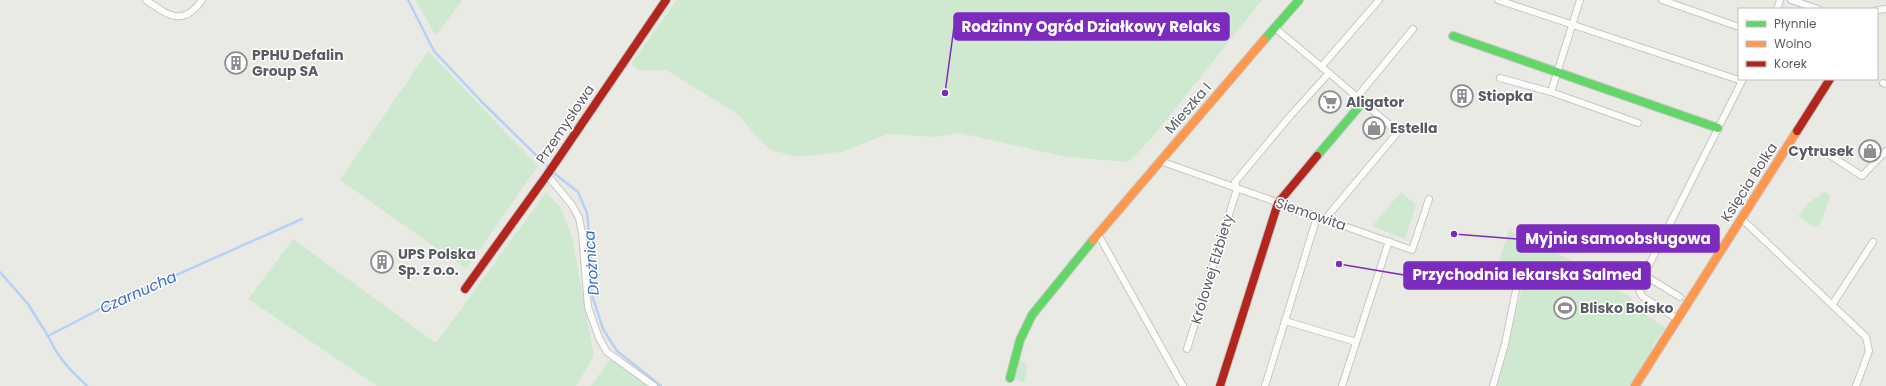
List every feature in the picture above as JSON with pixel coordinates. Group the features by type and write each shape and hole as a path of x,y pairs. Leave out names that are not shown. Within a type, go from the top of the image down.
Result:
{"street":[{"path":"146,0 161,10 174,16 182,17 194,11 202,0"},
{"name":"Przemysłowa","path":"654,386 607,352 599,338 588,307 582,233 579,218 559,187 547,175 666,0"},
{"name":"Mieszka I","path":"1010,378 1018,343 1026,324 1038,306 1099,236 1160,161 1299,0"},
{"path":"1321,67 1379,0"},
{"path":"1498,0 1738,79"},
{"path":"1551,92 1580,0"},
{"path":"1662,0 1738,27"},
{"path":"1791,0 1815,8"},
{"path":"1275,28 1398,132 1324,219"},
{"path":"1220,386 1278,203 1360,100 1413,29"},
{"path":"1453,36 1718,128"},
{"name":"Królowej Elżbiety","path":"1187,349 1237,189 1235,182 1237,178 1329,73"},
{"path":"1500,78 1551,92 1638,123"},
{"path":"1677,319 1643,297 1639,288 1644,275 1742,80"},
{"name":"Księcia Bolka","path":"1635,386 1829,80"},
{"path":"1822,150 1862,176 1886,151"},
{"path":"1879,158 1886,162"},
{"name":"Siemowita","path":"1160,161 1412,250 1429,199"},
{"path":"465,290 547,175"},
{"path":"1265,386 1317,217"},
{"path":"1742,219 1866,337 1869,344 1869,351 1856,386"},
{"path":"1099,236 1184,386"},
{"path":"1342,386 1389,241"},
{"path":"1832,305 1873,242"},
{"path":"1644,275 1680,297"},
{"path":"1493,386 1516,290"},
{"path":"1285,321 1356,342"}],"green space":[{"path":"415,0 462,0 436,36"},
{"path":"677,0 1262,0 1155,134 1128,162 1067,157 960,133 934,137 888,134 841,152 797,157 771,150 755,135 739,115 666,70 638,70 631,64"},
{"path":"428,51 538,166 466,269 340,180"},
{"path":"546,192 561,208 572,237 594,356 576,386 377,386 248,299 293,239 436,343"},
{"path":"1401,192 1416,205 1405,239 1372,226"},
{"path":"1824,192 1830,197 1820,224 1814,227 1798,216 1808,203"},
{"path":"1509,230 1581,265 1578,267 1632,298 1629,305 1667,328 1665,332 1663,331 1651,348 1653,350 1629,386 1494,386 1521,294 1520,289 1515,282 1495,273"},
{"path":"611,358 648,386 591,386"},
{"path":"1020,360 1028,365 1024,382 1015,379"}],"waterway":[{"name":"Drożnica","path":"408,0 434,51 481,101 546,165"},
{"name":"Drożnica","path":"555,174 578,192 587,213 591,253 589,275 592,295 603,329 617,351 661,386"},
{"name":"Czarnucha","path":"0,272 28,304 48,336 102,308 302,219"},
{"path":"48,336 56,351 65,363 87,386"}],"traffic: fast":[{"path":"1264,40 1299,0"},
{"path":"1453,36 1718,128"},
{"path":"1317,156 1363,102"},
{"path":"1010,378 1020,340 1032,315 1093,240"}],"traffic: slow":[{"path":"1093,240 1264,40"},
{"path":"1635,386 1797,131"}],"traffic: jam":[{"path":"465,289 547,175 666,0"},
{"path":"1797,131 1829,80"},
{"path":"1220,386 1278,203 1317,156"}],"place":[{"name":"PPHU Defalin Group SA","path":"236,63"},
{"name":"Rodzinny Ogród Działkowy Relaks","path":"945,93"},
{"name":"Stiopka","path":"1462,96"},
{"name":"Aligator","path":"1330,102"},
{"name":"Estella","path":"1374,128"},
{"name":"Cytrusek","path":"1870,151"},
{"name":"Myjnia samoobsługowa","path":"1454,234"},
{"name":"UPS Polska Sp. z o.o.","path":"382,262"},
{"name":"Przychodnia lekarska Salmed","path":"1339,264"},
{"name":"Blisko Boisko","path":"1565,308"}]}
